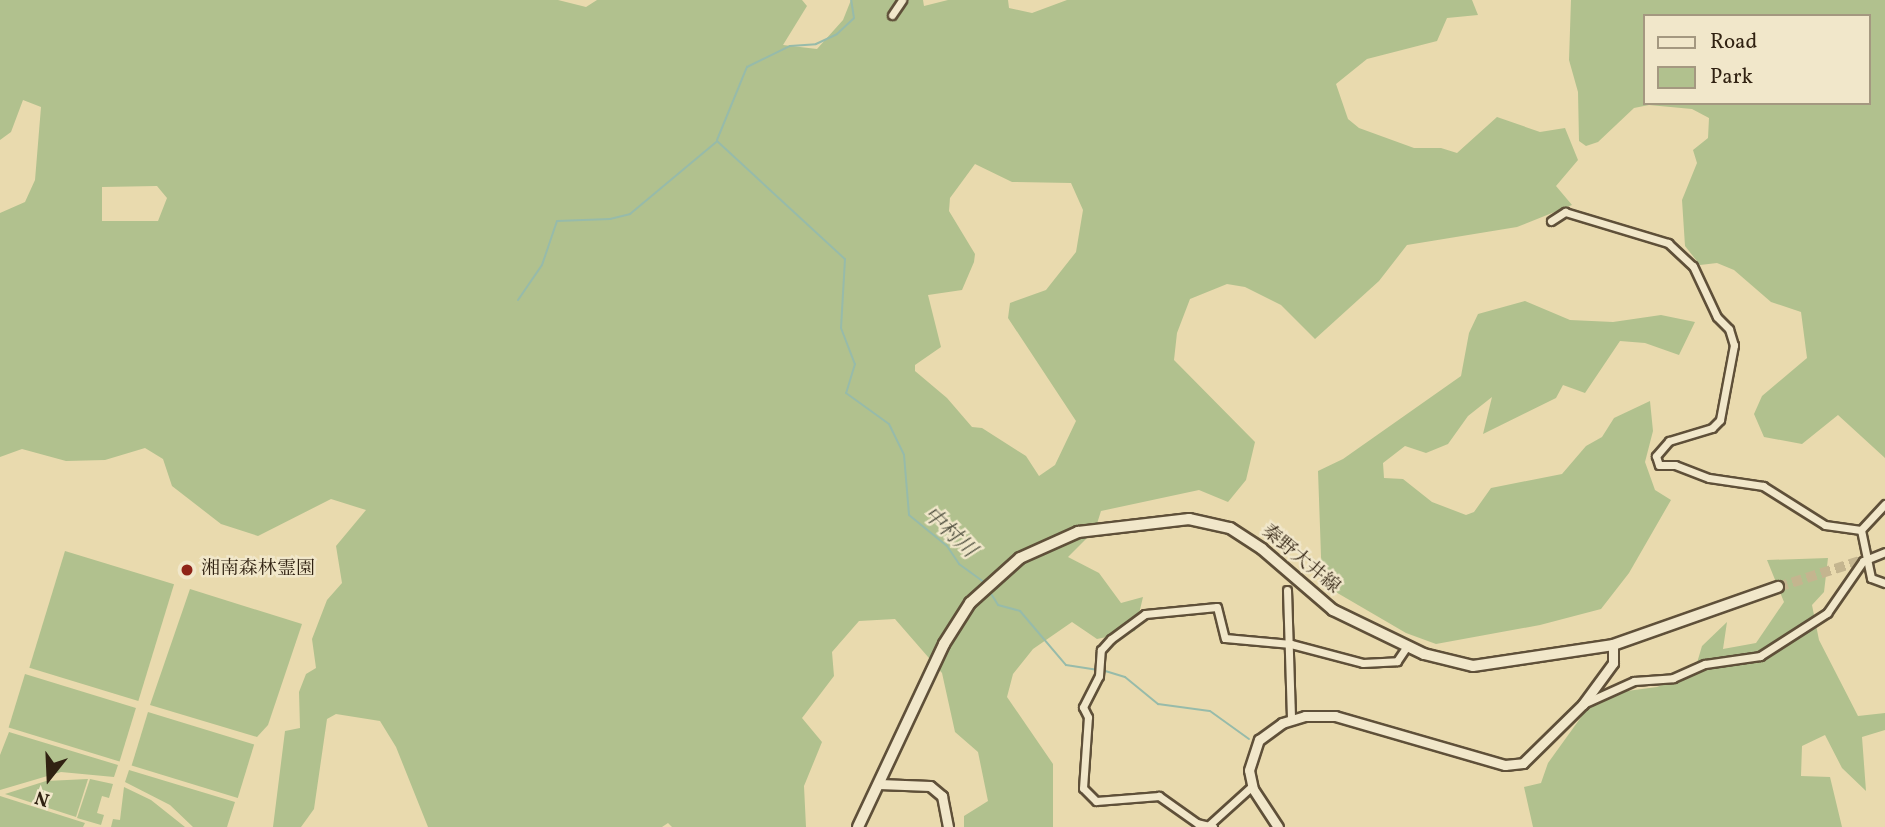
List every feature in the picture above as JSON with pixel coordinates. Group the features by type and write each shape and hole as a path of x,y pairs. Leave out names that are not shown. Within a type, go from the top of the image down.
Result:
{"main road":[{"name":"秦野大井線","path":"858,827 933,667 953,629 980,592 1020,558 1059,539 1104,526 1209,521 1247,537 1333,610 1442,660 1487,666 1613,645 1778,587"}],"street":[{"path":"892,15 902,0"},
{"path":"1551,221 1564,212 1668,243 1693,266 1717,317 1729,329 1734,345 1720,420 1712,428 1669,441 1656,456 1659,465 1675,465 1709,478 1763,486 1825,525 1861,530"},
{"path":"1861,530 1885,504"},
{"path":"1861,530 1871,578 1885,583"},
{"path":"1583,704 1634,681 1673,678 1705,664 1760,656 1827,613 1868,556 1885,552"},
{"path":"1287,590 1291,644 1291,719"},
{"path":"1252,786 1211,826 1197,823 1159,796 1096,801 1090,797 1083,788 1088,717 1083,708 1099,670 1101,650 1146,614 1217,607 1221,637 1291,644 1363,663 1396,661 1407,646"},
{"path":"1278,827 1252,786 1254,748 1291,719 1320,715 1354,719 1515,765 1538,753 1583,704 1613,663 1613,645"},
{"path":"879,784 930,786 942,796 948,827"}],"green space":[{"path":"0,0 558,0 586,7 597,0 802,0 807,6 783,45 817,49 843,20 851,0 923,0 924,6 948,0 1008,0 1009,8 1032,13 1067,0 1472,0 1478,15 1447,18 1437,41 1367,59 1336,84 1348,119 1359,128 1414,148 1441,148 1457,153 1497,117 1540,132 1565,128 1578,160 1556,186 1572,205 1517,227 1407,245 1379,281 1315,339 1281,305 1245,287 1227,284 1190,299 1177,333 1174,360 1255,442 1246,480 1228,502 1199,490 1101,511 1095,530 1068,557 1099,573 1121,603 1143,597 1135,631 1097,639 1072,622 1033,649 1013,674 1007,697 1053,764 1053,827 964,827 964,816 988,801 978,752 955,732 942,673 895,619 859,621 832,652 834,676 802,718 822,742 804,786 806,827 672,827 668,823 662,827 428,827 396,747 380,721 336,714 327,719 314,809 301,827 273,827 285,731 300,728 299,692 306,674 316,668 312,639 327,600 342,583 336,546 366,510 331,499 258,536 221,524 172,486 163,459 145,448 105,460 66,461 22,449 0,457 0,213 25,202 35,180 41,107 23,100 11,132 0,140","holes":["975,164 1012,182 1071,183 1083,210 1076,252 1046,290 1010,303 1008,318 1076,421 1055,465 1039,476 1026,456 982,428 972,427 947,398 915,371 915,365 941,347 928,295 962,290 974,262 975,254 949,211 950,198","157,186 167,198 158,221 102,221 102,187"]},
{"path":"1571,0 1885,0 1885,458 1838,415 1802,444 1764,437 1754,414 1762,396 1807,358 1801,312 1771,302 1734,270 1717,263 1700,265 1685,246 1682,200 1697,163 1693,150 1708,138 1709,118 1692,109 1649,105 1634,108 1598,142 1586,146 1579,141 1578,92 1569,60"},
{"path":"1525,301 1570,320 1613,322 1661,315 1695,322 1679,355 1645,343 1620,341 1585,393 1563,385 1556,398 1483,434 1492,397 1468,416 1448,444 1426,453 1405,446 1383,463 1384,478 1403,479 1432,502 1466,515 1474,512 1491,488 1562,474 1586,446 1602,437 1614,418 1650,401 1653,431 1645,462 1655,490 1671,500 1629,573 1601,609 1540,625 1436,644 1406,633 1322,584 1318,471 1343,459 1461,376 1469,333 1478,314"},
{"path":"65,551 174,584 138,701 29,668"},
{"path":"1828,558 1824,592 1812,605 1819,640 1858,716 1885,713 1885,730 1862,737 1866,791 1842,768 1825,735 1802,746 1801,776 1830,777 1842,827 1533,827 1524,787 1541,783 1548,763 1597,695 1657,687 1694,673 1702,646 1727,622 1723,649 1756,643 1784,602 1767,560"},
{"path":"190,589 302,624 268,725 257,737 150,705"},
{"path":"25,674 136,708 120,761 9,728"},
{"path":"148,712 254,744 238,798 132,766"},
{"path":"9,732 118,765 114,777 61,772 0,790 0,755"},
{"path":"129,770 235,802 227,827 193,827 170,805 125,782"},
{"path":"88,779 76,817 5,794 46,781"},
{"path":"90,779 113,784 109,798 102,796 97,813 104,815 101,825 77,818"},
{"path":"124,787 151,800 185,827 111,827 113,819 120,820"},
{"path":"0,796 85,823 83,827 0,827"}],"waterway":[{"name":"中村川","path":"717,140 747,67 790,46 816,44 837,34 854,18 851,0"},
{"name":"中村川","path":"717,141 845,259 841,328 855,364 846,393 889,424 904,455 909,515 947,546 959,564 987,584"},
{"path":"518,300 542,265 557,221 610,219 630,214 716,142"},
{"name":"中村川","path":"990,592 998,605 1020,611 1066,665 1097,670"},
{"name":"中村川","path":"1102,670 1125,677 1158,704 1210,711 1249,739"}],"tunnel":[{"path":"1778,587 1872,557"}],"place":[{"name":"湘南森林霊園","path":"187,570"}]}
